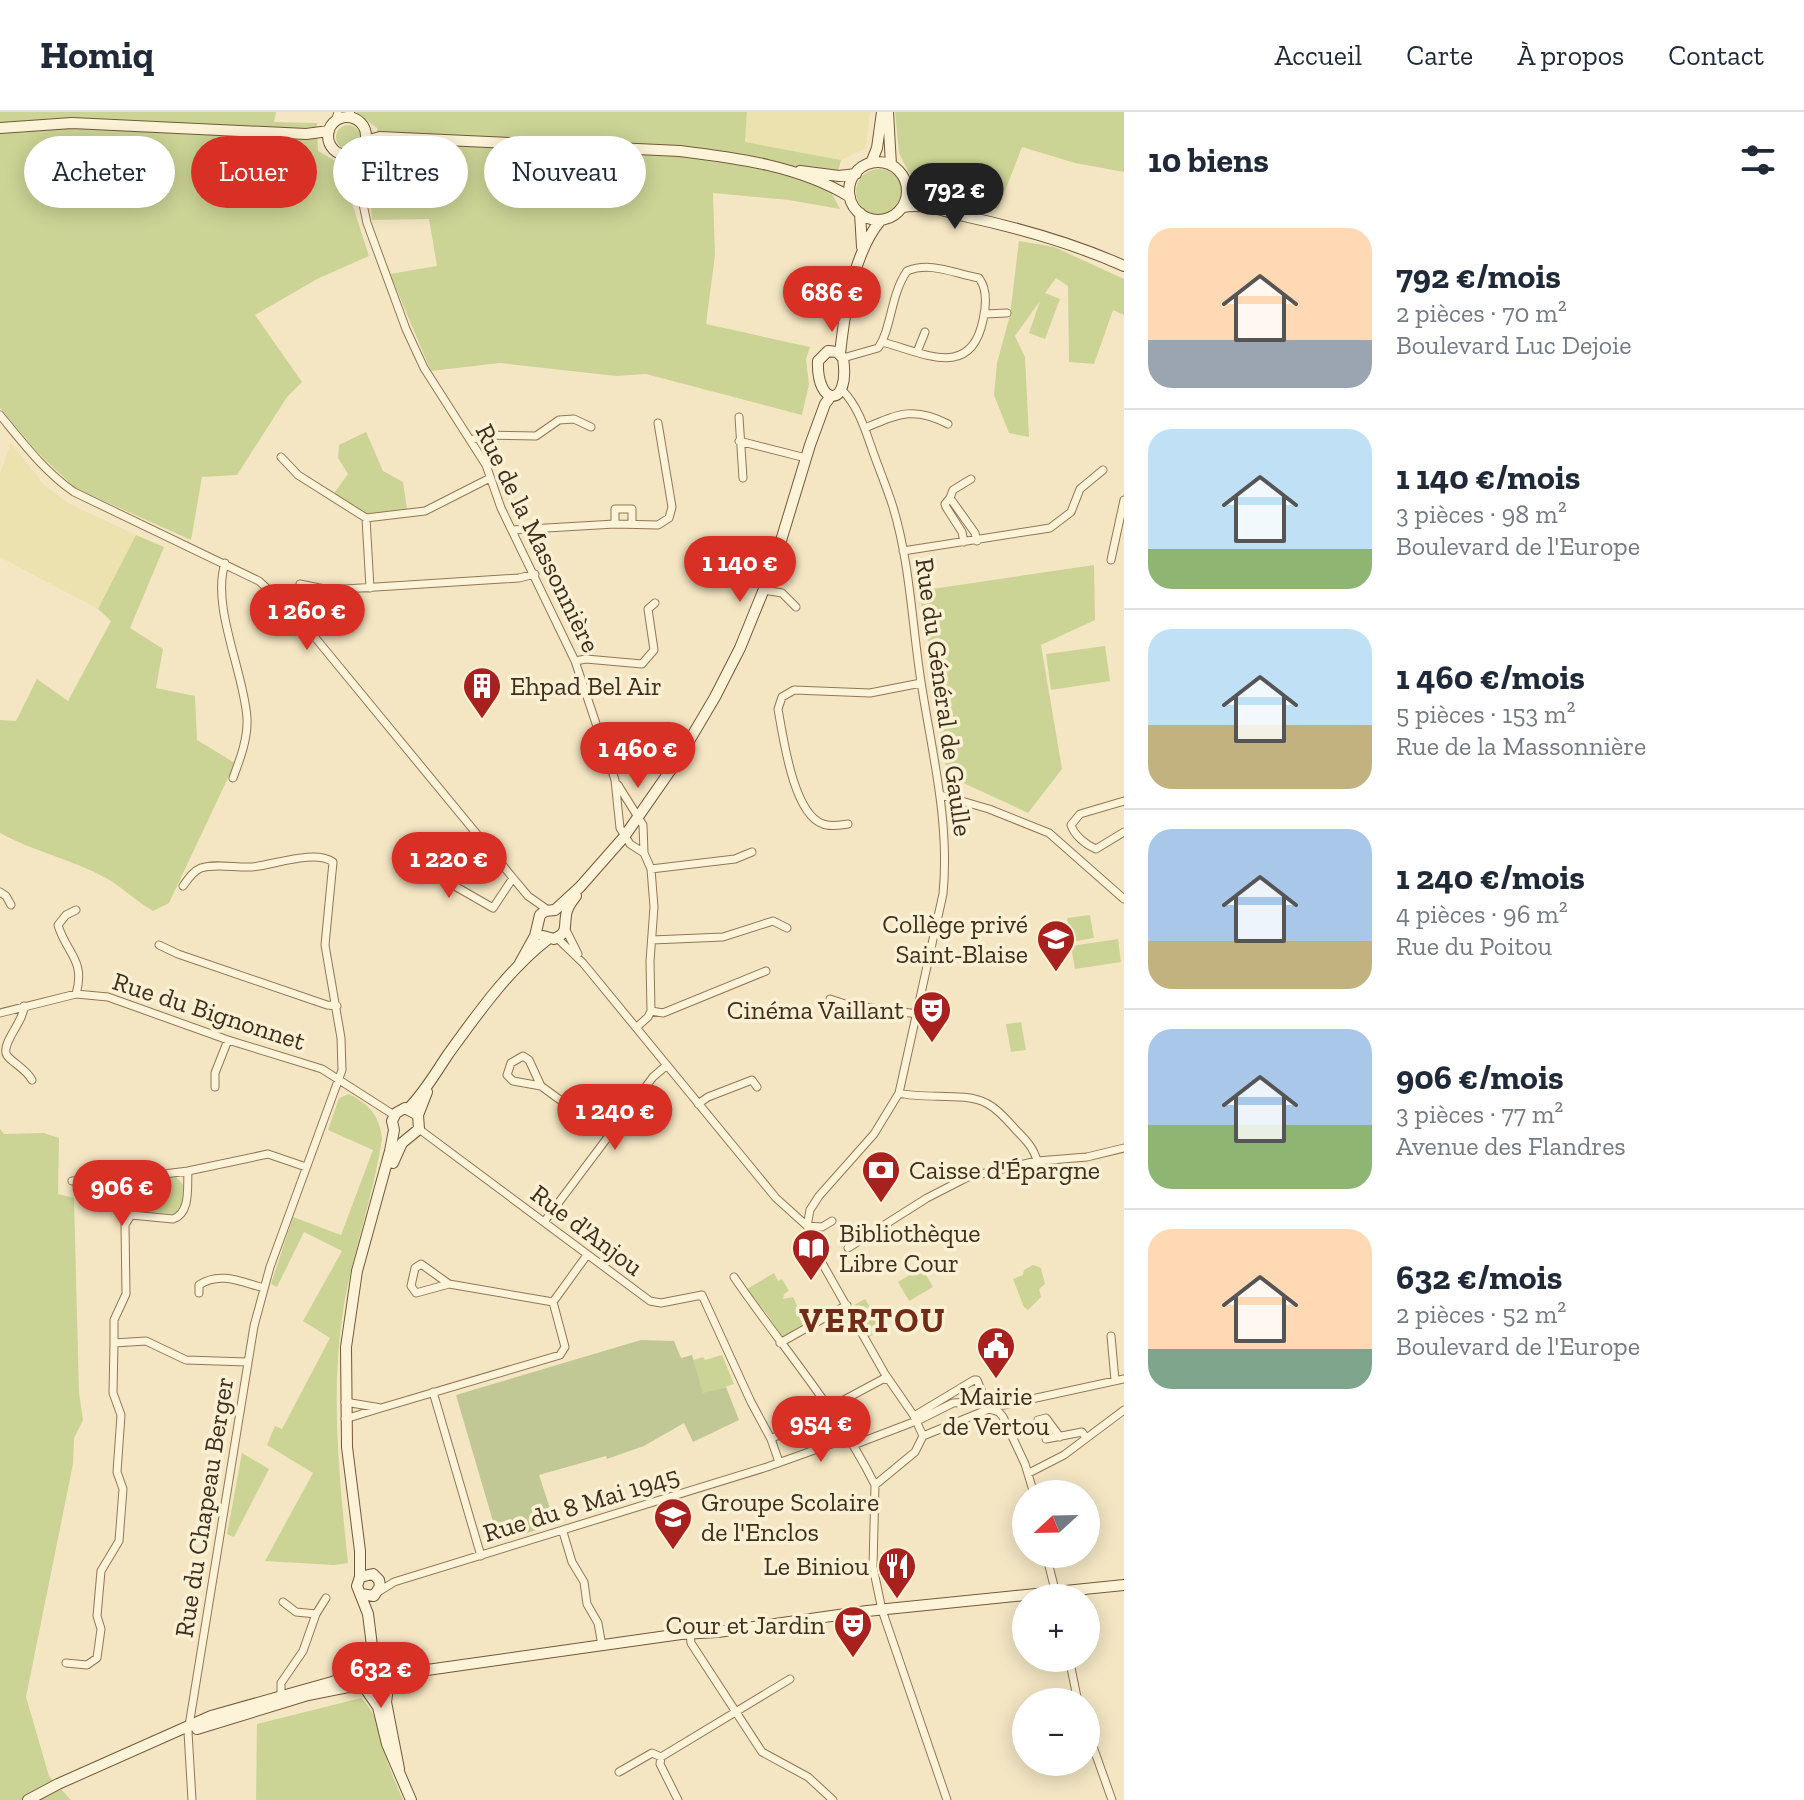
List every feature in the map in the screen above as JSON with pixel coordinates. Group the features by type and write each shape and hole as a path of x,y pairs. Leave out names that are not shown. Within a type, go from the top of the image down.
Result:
{"street":[{"path":"850,197 851,182 871,163 885,112"},
{"path":"885,112 891,165"},
{"path":"0,128 72,123 306,134 333,127 352,115 364,129 378,136"},
{"path":"364,129 365,136"},
{"path":"468,141 680,151 839,176 856,174"},
{"path":"775,167 836,188 850,197 860,213 869,219 881,220 894,216 903,207 907,186 902,174 891,165 871,163"},
{"path":"907,186 922,196 1077,247 1124,266"},
{"path":"903,207 922,206 1009,226"},
{"name":"Rue de la Massonnière","path":"364,208 378,257 406,329 428,376 472,440 575,661 615,780 624,837"},
{"path":"860,213 862,255"},
{"path":"520,963 538,924 580,887 639,817 715,697 773,567 825,404 842,390 845,377 843,325 862,255 872,230 881,220"},
{"path":"828,351 842,356 873,351 882,342 900,281 907,271 914,268 942,269 979,278 984,290 984,314 973,348 962,357 917,352 882,342"},
{"path":"984,314 1007,313"},
{"path":"810,445 821,387 818,361 828,351 843,325"},
{"path":"917,352 925,332"},
{"path":"821,387 831,396"},
{"name":"Rue du Général de Gaulle","path":"807,1226 810,1210 819,1196 874,1134 899,1093 944,883 946,847 941,795 921,683 903,551 892,504 865,428 853,402 842,390"},
{"path":"865,428 911,412 931,415 948,424"},
{"path":"0,415 35,458 74,492 225,563 268,588 299,618 528,896 565,917"},
{"path":"739,417 743,478"},
{"path":"472,440 483,435 536,436 559,420 574,419 591,427"},
{"path":"512,530 615,524 658,525 669,518 672,507 658,423"},
{"path":"739,441 806,458"},
{"path":"281,457 298,475 366,518 425,511 490,478"},
{"path":"903,551 1050,528 1071,512 1080,489 1103,470"},
{"path":"964,542 962,532 945,504 953,490 971,479"},
{"path":"950,498 975,533 977,541"},
{"path":"1111,560 1124,500"},
{"path":"615,524 615,509 632,509 632,524"},
{"path":"366,518 370,588"},
{"path":"225,563 222,581 228,637 242,687 247,721 245,744 233,778"},
{"path":"300,584 320,590 370,588 519,578 535,574"},
{"path":"764,590 782,593 796,607"},
{"path":"575,661 586,659 642,664 654,650 648,609 655,603"},
{"path":"848,824 824,825 813,818 803,804 790,772 778,709 782,697 794,690 870,693 921,683"},
{"name":"Rue de la Massonnière","path":"615,780 639,817"},
{"path":"941,795 995,811 1049,833 1124,899"},
{"path":"1124,801 1080,814 1071,825 1072,830 1096,849 1124,832"},
{"path":"637,1027 651,1011 654,899 651,869 644,853 643,825 639,817"},
{"path":"477,835 450,859 446,881 493,908 513,878"},
{"path":"624,837 644,853"},
{"path":"651,869 735,859 752,852"},
{"name":"Rue du Chapeau Berger","path":"183,886 202,867 252,867 310,857 326,857 333,862 325,945 337,1006 343,1064 264,1288 247,1362 189,1729 192,1800"},
{"path":"580,887 565,917 566,930 583,963"},
{"path":"0,892 11,905"},
{"path":"528,896 538,924 583,963 776,1198 807,1226 822,1227 832,1221"},
{"path":"76,910 66,915 58,925 62,940 75,955 80,973 76,994"},
{"path":"652,940 723,937 773,921 787,928"},
{"path":"408,1109 433,1079 464,1032 520,963 566,930"},
{"path":"159,945 215,967 337,1006"},
{"path":"651,1011 663,1013 766,971"},
{"name":"Rue du Bignonnet","path":"0,1013 76,994 108,997 228,1040 322,1069 394,1115"},
{"path":"830,999 848,1005 918,1014"},
{"path":"24,1006 6,1053 9,1059 27,1070 32,1080"},
{"path":"215,1087 215,1073 228,1040"},
{"path":"541,1086 529,1060 523,1056 511,1063 507,1075 513,1081 541,1086 608,1135"},
{"path":"544,1222 653,1077 667,1065"},
{"path":"380,1186 399,1148 419,1129 418,1115 433,1079"},
{"path":"698,1104 752,1080 757,1087"},
{"path":"899,1093 914,1097 975,1098 986,1103 998,1110 1028,1142 1037,1161"},
{"path":"409,1137 402,1137 394,1130 394,1115 408,1109 418,1115"},
{"name":"Rue d'Anjou","path":"419,1129 650,1301 661,1303 702,1295 771,1439"},
{"path":"368,1614 380,1583 368,1576 360,1551 345,1419 346,1347 363,1242 394,1130"},
{"path":"848,1248 956,1183 983,1173 1037,1161 1087,1157 1124,1148"},
{"path":"66,1663 87,1665 97,1658 101,1629 97,1616 101,1571 119,1541 123,1489 117,1472 121,1415 113,1393 114,1320 126,1294 125,1225 131,1215 131,1186 140,1177 188,1171 268,1154 306,1167"},
{"path":"131,1215 180,1217 185,1210 188,1171"},
{"path":"72,1181 134,1180"},
{"path":"809,1240 889,1380 919,1418 923,1436"},
{"path":"553,1302 587,1255"},
{"path":"449,1284 421,1264 415,1268 411,1286 416,1293 449,1284 553,1302"},
{"path":"199,1293 199,1285 221,1276 264,1288"},
{"path":"734,1277 830,1409 875,1485 873,1567 882,1610 947,1800"},
{"path":"345,1419 563,1352 565,1347 553,1302"},
{"path":"780,1343 847,1305"},
{"path":"856,1444 919,1418 952,1399 1004,1405 1120,1380 1111,1336"},
{"path":"114,1343 146,1341 186,1360 247,1362"},
{"path":"779,1462 771,1439 883,1379 889,1380"},
{"path":"919,1418 977,1380 987,1405 999,1412 1031,1480"},
{"path":"433,1392 481,1556"},
{"path":"952,1399 956,1417"},
{"path":"345,1402 381,1408"},
{"path":"875,1485 915,1452 923,1436 987,1405"},
{"path":"999,1412 1004,1405"},
{"path":"1029,1473 1064,1455 1124,1410"},
{"path":"1038,1420 1046,1418 1060,1437"},
{"path":"1046,1439 1082,1432 1086,1438"},
{"name":"Rue du 8 Mai 1945","path":"376,1594 394,1582 563,1532 848,1438"},
{"path":"563,1532 572,1562 584,1582 587,1604 598,1623 602,1646"},
{"path":"368,1576 394,1582"},
{"path":"368,1576 357,1586 368,1614 372,1646 390,1674 387,1713 399,1769"},
{"path":"1100,1589 1124,1585"},
{"path":"361,1594 367,1597 376,1594"},
{"path":"281,1695 281,1683 303,1651 316,1614 326,1598"},
{"path":"189,1729 308,1695 348,1687 378,1693 420,1671 690,1633 882,1610 1012,1599"},
{"path":"283,1602 296,1612 316,1614"},
{"path":"690,1633 691,1643 762,1752 794,1768 820,1786 833,1800"},
{"path":"372,1646 360,1681 378,1707 387,1744 411,1800"},
{"path":"28,1800 161,1739 281,1695 332,1682 363,1668 383,1664 420,1671"},
{"path":"661,1757 790,1679"},
{"path":"619,1772 652,1753 661,1757"},
{"path":"661,1757 660,1764 678,1800"},
{"path":"1100,1766 1112,1800"},
{"path":"183,1800 192,1800"}],"shaded area":[{"path":"747,112 870,112 866,148 841,160 745,142"},
{"path":"11,443 44,485 68,503 136,535 98,609 0,557 0,473"}],"green space":[{"path":"0,112 276,112 274,122 317,123 318,151 333,160 333,208 354,208 369,256 317,279 255,315 302,382 287,397 237,475 202,477 191,540 75,488 37,452 0,408"},
{"path":"356,112 747,112 745,142 841,160 832,194 840,209 789,200 713,193 715,255 706,324 810,347 806,359 809,384 802,415 646,374 616,376 500,363 431,371 390,274 437,266 429,219 372,220 371,208 468,208 468,136 378,136 377,128"},
{"path":"895,112 1124,112 1124,172 1075,163 1022,147 998,209 917,189 899,153"},
{"path":"348,125 360,136 336,136 339,128"},
{"path":"879,169 895,176 902,192 895,208 879,215 863,208 856,192 863,176"},
{"path":"1019,241 1054,247 1124,279 1124,315 1113,310 1094,364 1069,362 1068,286 1056,278 1045,293 1060,299 1045,339 1029,333 1040,301 1015,336 1025,357 1029,437 1009,433 994,395 997,363 1010,315"},
{"path":"366,432 383,471 403,482 408,515 366,518 332,496 348,474 338,458 339,445"},
{"path":"136,535 164,547 130,628 163,649 156,688 195,696 197,740 235,763 169,903 153,911 93,871 0,833 0,720 16,721 37,679 68,701 111,621 98,609"},
{"path":"1094,565 1095,620 1041,645 1062,769 1028,813 957,780 944,762 933,668 919,591"},
{"path":"1105,646 1110,681 1051,690 1046,654"},
{"path":"1090,915 1094,938 1071,942 1067,918"},
{"path":"1118,939 1121,962 1075,969 1071,946"},
{"path":"1021,1022 1026,1050 1011,1052 1006,1024"},
{"path":"349,1094 372,1112 382,1139 346,1294 338,1361 337,1428 348,1563 265,1561 313,1473 267,1445 275,1426 282,1429 330,1338 303,1321 342,1251 304,1232 277,1287 271,1284 293,1217 341,1235 373,1150 328,1130 339,1098"},
{"path":"0,1129 4,1134 44,1133 59,1138 58,1194 74,1198 79,1393 83,1420 74,1438 73,1464 26,1697 49,1776 71,1800 0,1800"},
{"path":"176,1177 183,1185 182,1209 177,1214 142,1213 137,1209 135,1186 144,1178"},
{"path":"1033,1265 1041,1268 1045,1284 1039,1289 1041,1297 1028,1310 1013,1279 1023,1275 1024,1270"},
{"path":"922,1268 933,1287 909,1301 898,1282"},
{"path":"774,1273 789,1291 783,1299 793,1297 799,1310 796,1312 805,1324 780,1338 747,1289"},
{"path":"865,1299 884,1329 869,1337 854,1305"},
{"path":"641,1340 674,1341 681,1358 692,1355 703,1393 726,1387 739,1420 693,1442 684,1423 644,1446 607,1459 606,1456 539,1475 555,1524 499,1542 456,1395"},
{"path":"722,1355 734,1384 703,1394 693,1360"},
{"path":"242,1453 269,1469 234,1537 227,1534"},
{"path":"361,1698 376,1720 403,1800 256,1800 257,1724"}],"place":[{"name":"Ehpad Bel Air","path":"482,720"},
{"name":"Collège privé Saint-Blaise","path":"1056,973"},
{"name":"Cinéma Vaillant","path":"932,1044"},
{"name":"Caisse d'Épargne","path":"881,1204"},
{"name":"Bibliothèque Libre Cour","path":"811,1282"},
{"name":"Mairie de Vertou","path":"996,1380"},
{"name":"Groupe Scolaire de l'Enclos","path":"673,1551"},
{"name":"Le Biniou","path":"897,1600"},
{"name":"Cour et Jardin","path":"853,1659"}],"district":[{"name":"VERTOU","path":"873,1320"}]}
